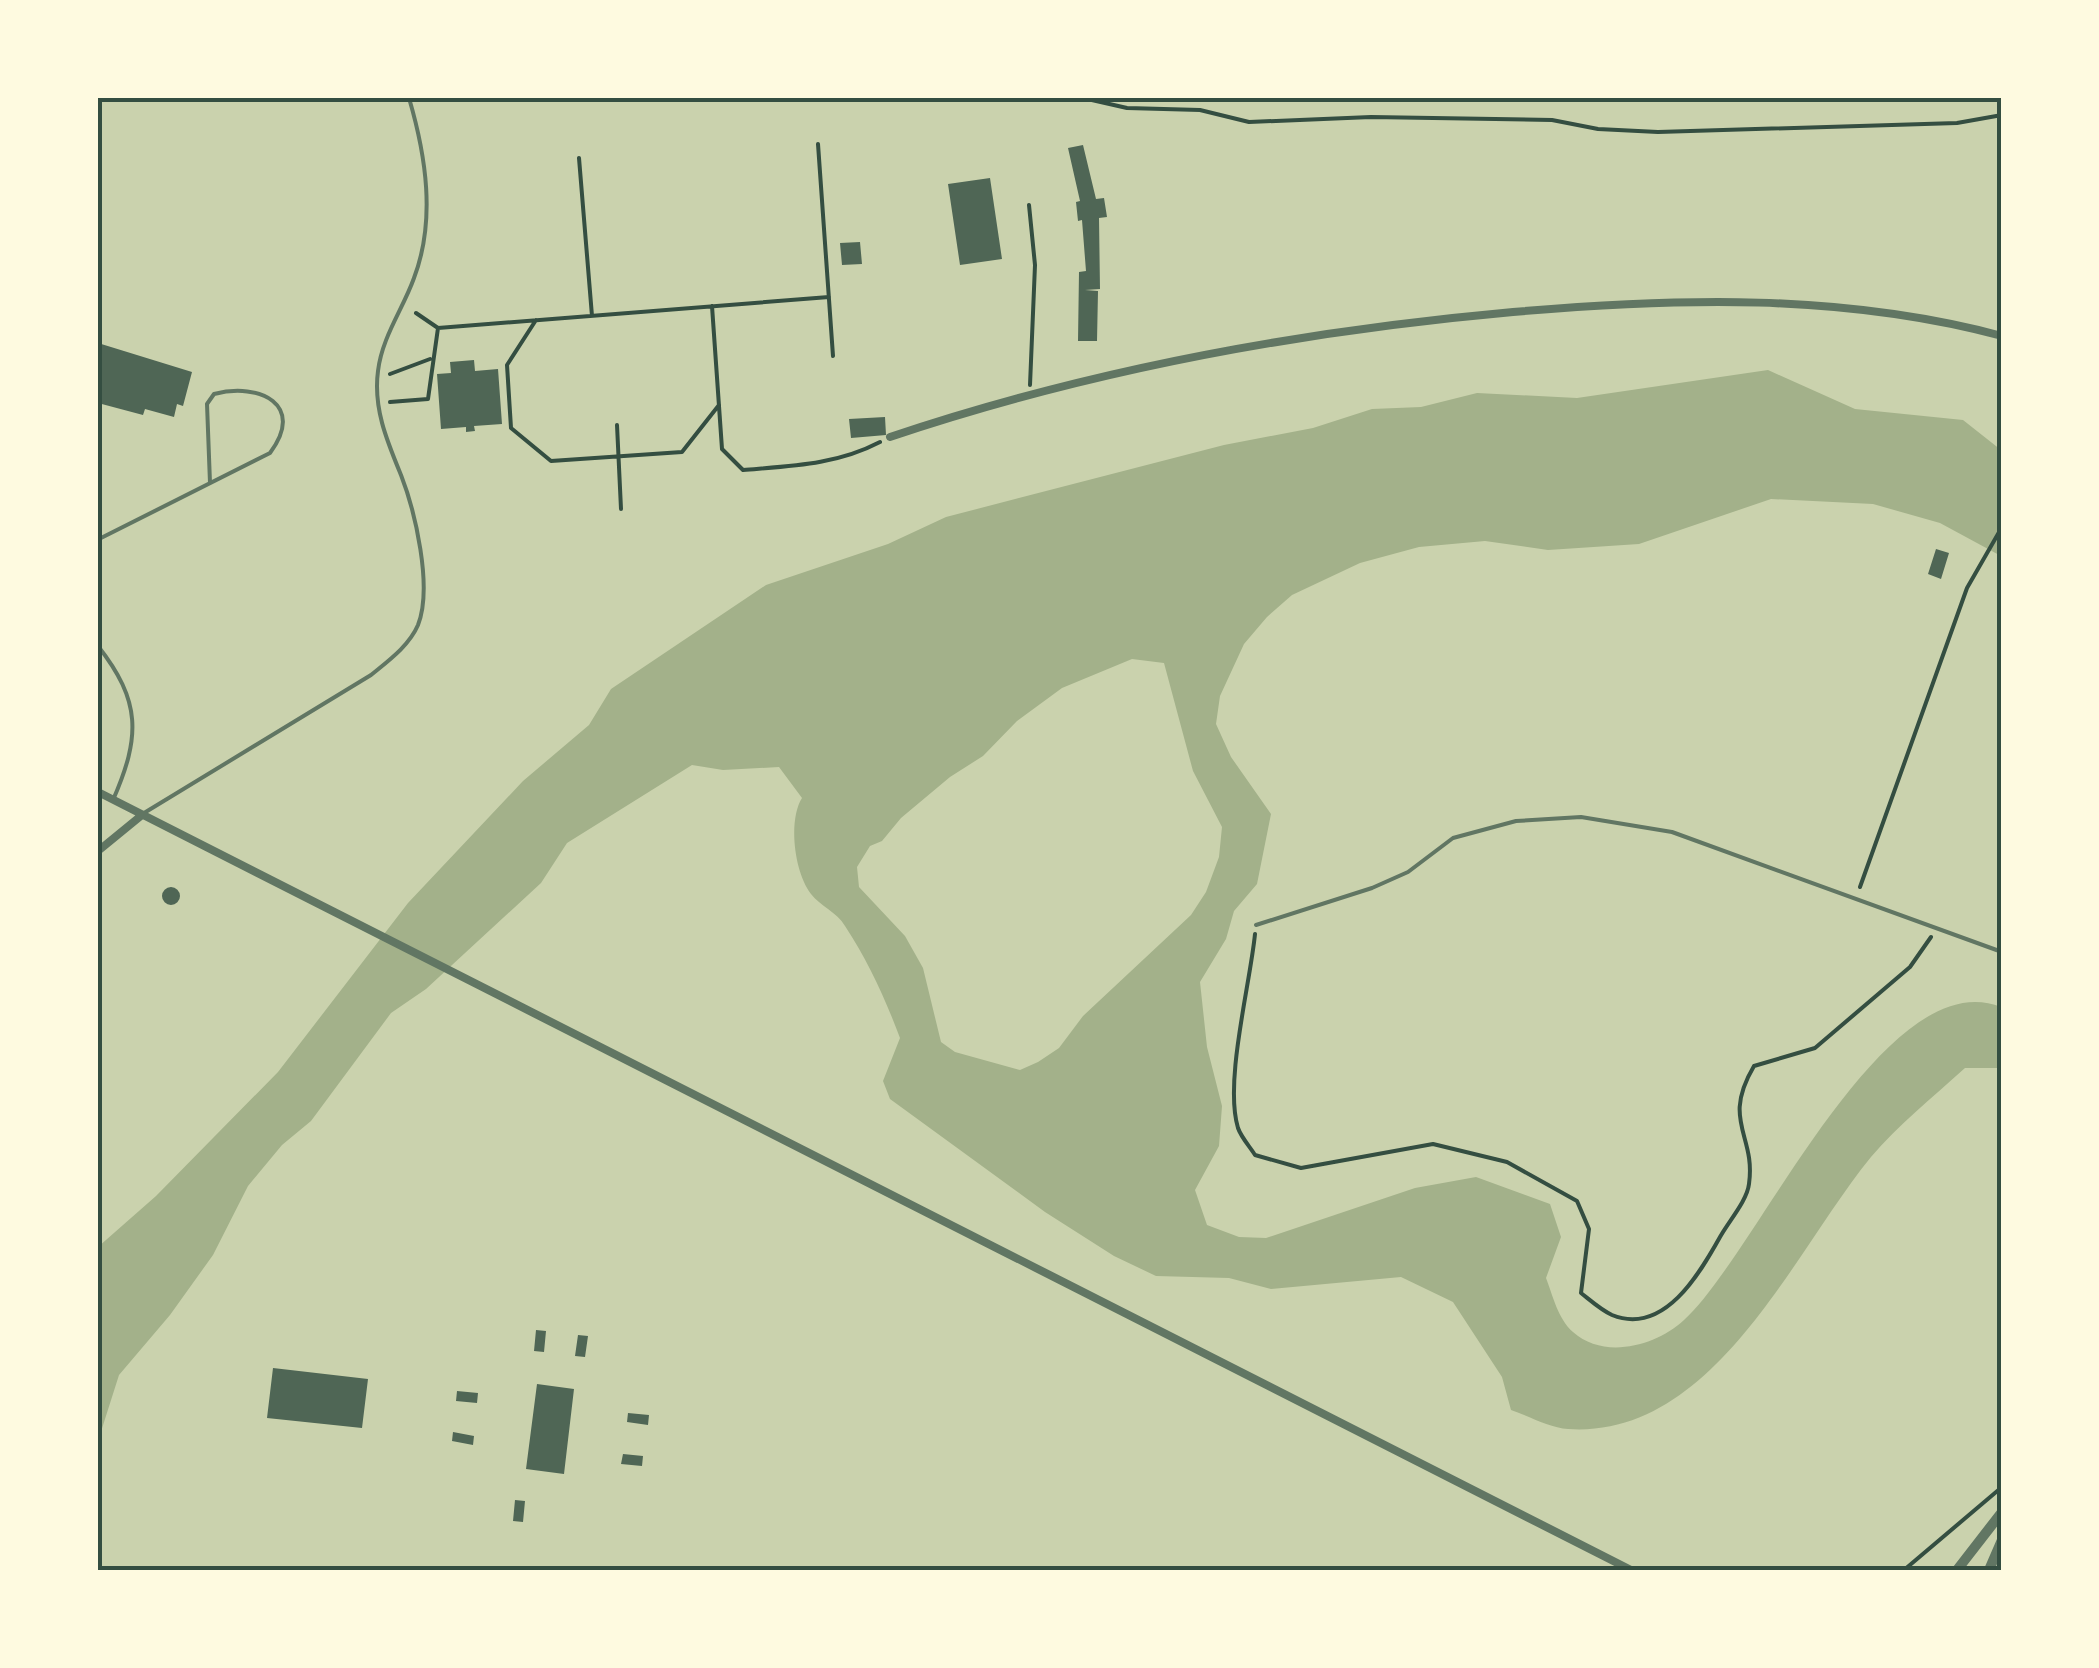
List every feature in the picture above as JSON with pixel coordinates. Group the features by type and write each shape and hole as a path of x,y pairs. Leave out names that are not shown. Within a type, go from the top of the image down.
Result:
{"street":[{"path":"890,437 1030,394 1176,359 1380,324 1624,303 1790,302 1898,313 2002,336"},
{"path":"98,792 366,924 1631,1570"},
{"path":"98,852 142,814"},
{"path":"1958,1570 2002,1512"},
{"path":"1989,1570 2002,1540"}],"lane":[{"path":"142,814 351,688 399,652 417,628 422,610 418,539 403,480 380,419 377,388 391,327 414,280 425,243 423,156 409,98"},
{"path":"98,544 270,453 282,436 283,415 272,398 228,390 214,394 207,404 210,483"},
{"path":"98,646 129,695 133,716 134,742 113,800"},
{"path":"1256,925 1372,888 1408,872 1453,838 1516,821 1581,817 1672,832 2002,952"}],"path":[{"path":"1083,98 1127,108 1200,110 1249,122 1371,117 1552,120 1598,130 1658,132 1957,123 2002,115"},
{"path":"818,144 833,356"},
{"path":"580,158 592,316"},
{"path":"1029,205 1036,264 1030,394"},
{"path":"416,314 438,328 829,297"},
{"path":"712,306 722,450 742,470 813,465 856,455 890,437"},
{"path":"536,320 507,364 511,428 550,461 682,452 718,405"},
{"path":"388,390 388,402 428,399 430,359 438,328"},
{"path":"389,382 391,370 405,370 430,359"},
{"path":"617,425 620,509"},
{"path":"1855,901 1967,588 2002,527"},
{"path":"1256,925 1238,1046 1236,1088 1238,1129 1255,1155 1301,1168 1434,1144 1507,1162 1577,1200 1590,1228 1580,1294 1614,1316 1641,1317 1662,1311 1696,1279 1749,1186 1737,1116 1742,1086 1754,1066 1815,1048 1910,967 1923,944 1938,930"},
{"path":"1904,1570 2002,1487"}],"shaded area":[{"path":"98,98 2001,98 2001,1570 98,1570"},
{"path":"1768,370 1855,409 1963,420 2001,450 2001,556 1940,523 1873,504 1771,499 1639,544 1548,550 1485,541 1419,547 1360,563 1292,595 1244,644 1220,696 1216,724 1231,757 1271,814 1257,884 1234,911 1226,939 1200,982 1207,1047 1222,1106 1219,1146 1195,1190 1207,1225 1239,1237 1266,1238 1415,1188 1476,1177 1550,1204 1561,1237 1546,1278 1563,1321 1573,1332 1599,1346 1645,1343 1684,1320 1713,1286 1868,1068 1912,1027 1957,1004 2001,1007 2001,1068 1965,1068 1893,1134 1871,1157 1745,1332 1707,1372 1666,1404 1620,1424 1568,1429 1554,1426 1511,1410 1502,1377 1453,1302 1401,1277 1271,1289 1229,1278 1156,1276 1114,1256 1045,1212 890,1099 883,1081 900,1038 876,980 853,939 842,921 815,898 800,873 794,832 802,798 779,767 723,770 692,765 567,843 541,883 426,989 391,1013 311,1121 282,1145 248,1186 213,1255 170,1315 119,1375 98,1441 98,1247 156,1196 278,1072 408,903 523,781 589,725 611,689 766,585 888,544 946,517 1224,445 1313,428 1372,409 1421,407 1477,393 1577,398","holes":["1132,659 1164,663 1193,771 1222,827 1219,857 1206,892 1191,915 1083,1016 1059,1048 1038,1062 1020,1070 955,1052 941,1042 923,968 905,936 859,887 857,867 870,846 882,841 901,818 950,777 983,756 1017,721 1062,688"]}],"building":[{"path":"1083,145 1096,199 1104,198 1107,217 1099,218 1100,289 1085,290 1098,291 1097,341 1078,341 1079,272 1086,271 1082,220 1078,221 1076,202 1080,201 1068,148"},
{"path":"990,178 1002,259 960,265 948,184"},
{"path":"860,242 862,264 842,265 840,243"},
{"path":"98,343 192,372 183,406 177,404 174,417 145,409 143,415 98,403"},
{"path":"474,360 475,371 498,369 502,424 474,426 475,431 466,432 466,427 441,429 437,374 451,373 450,362"},
{"path":"885,417 886,435 851,438 849,419"},
{"path":"1936,549 1949,553 1941,579 1928,574"},
{"path":"171,887 180,896 171,905 162,896"},
{"path":"536,1330 546,1331 544,1352 534,1351"},
{"path":"578,1335 588,1336 585,1357 575,1356"},
{"path":"273,1368 368,1379 362,1428 267,1418"},
{"path":"537,1384 574,1389 564,1474 526,1469"},
{"path":"457,1391 478,1393 477,1403 456,1401"},
{"path":"628,1413 649,1415 648,1425 627,1422"},
{"path":"453,1432 474,1436 473,1445 452,1441"},
{"path":"623,1454 643,1456 642,1466 621,1464"},
{"path":"515,1500 525,1501 523,1522 513,1521"}]}
